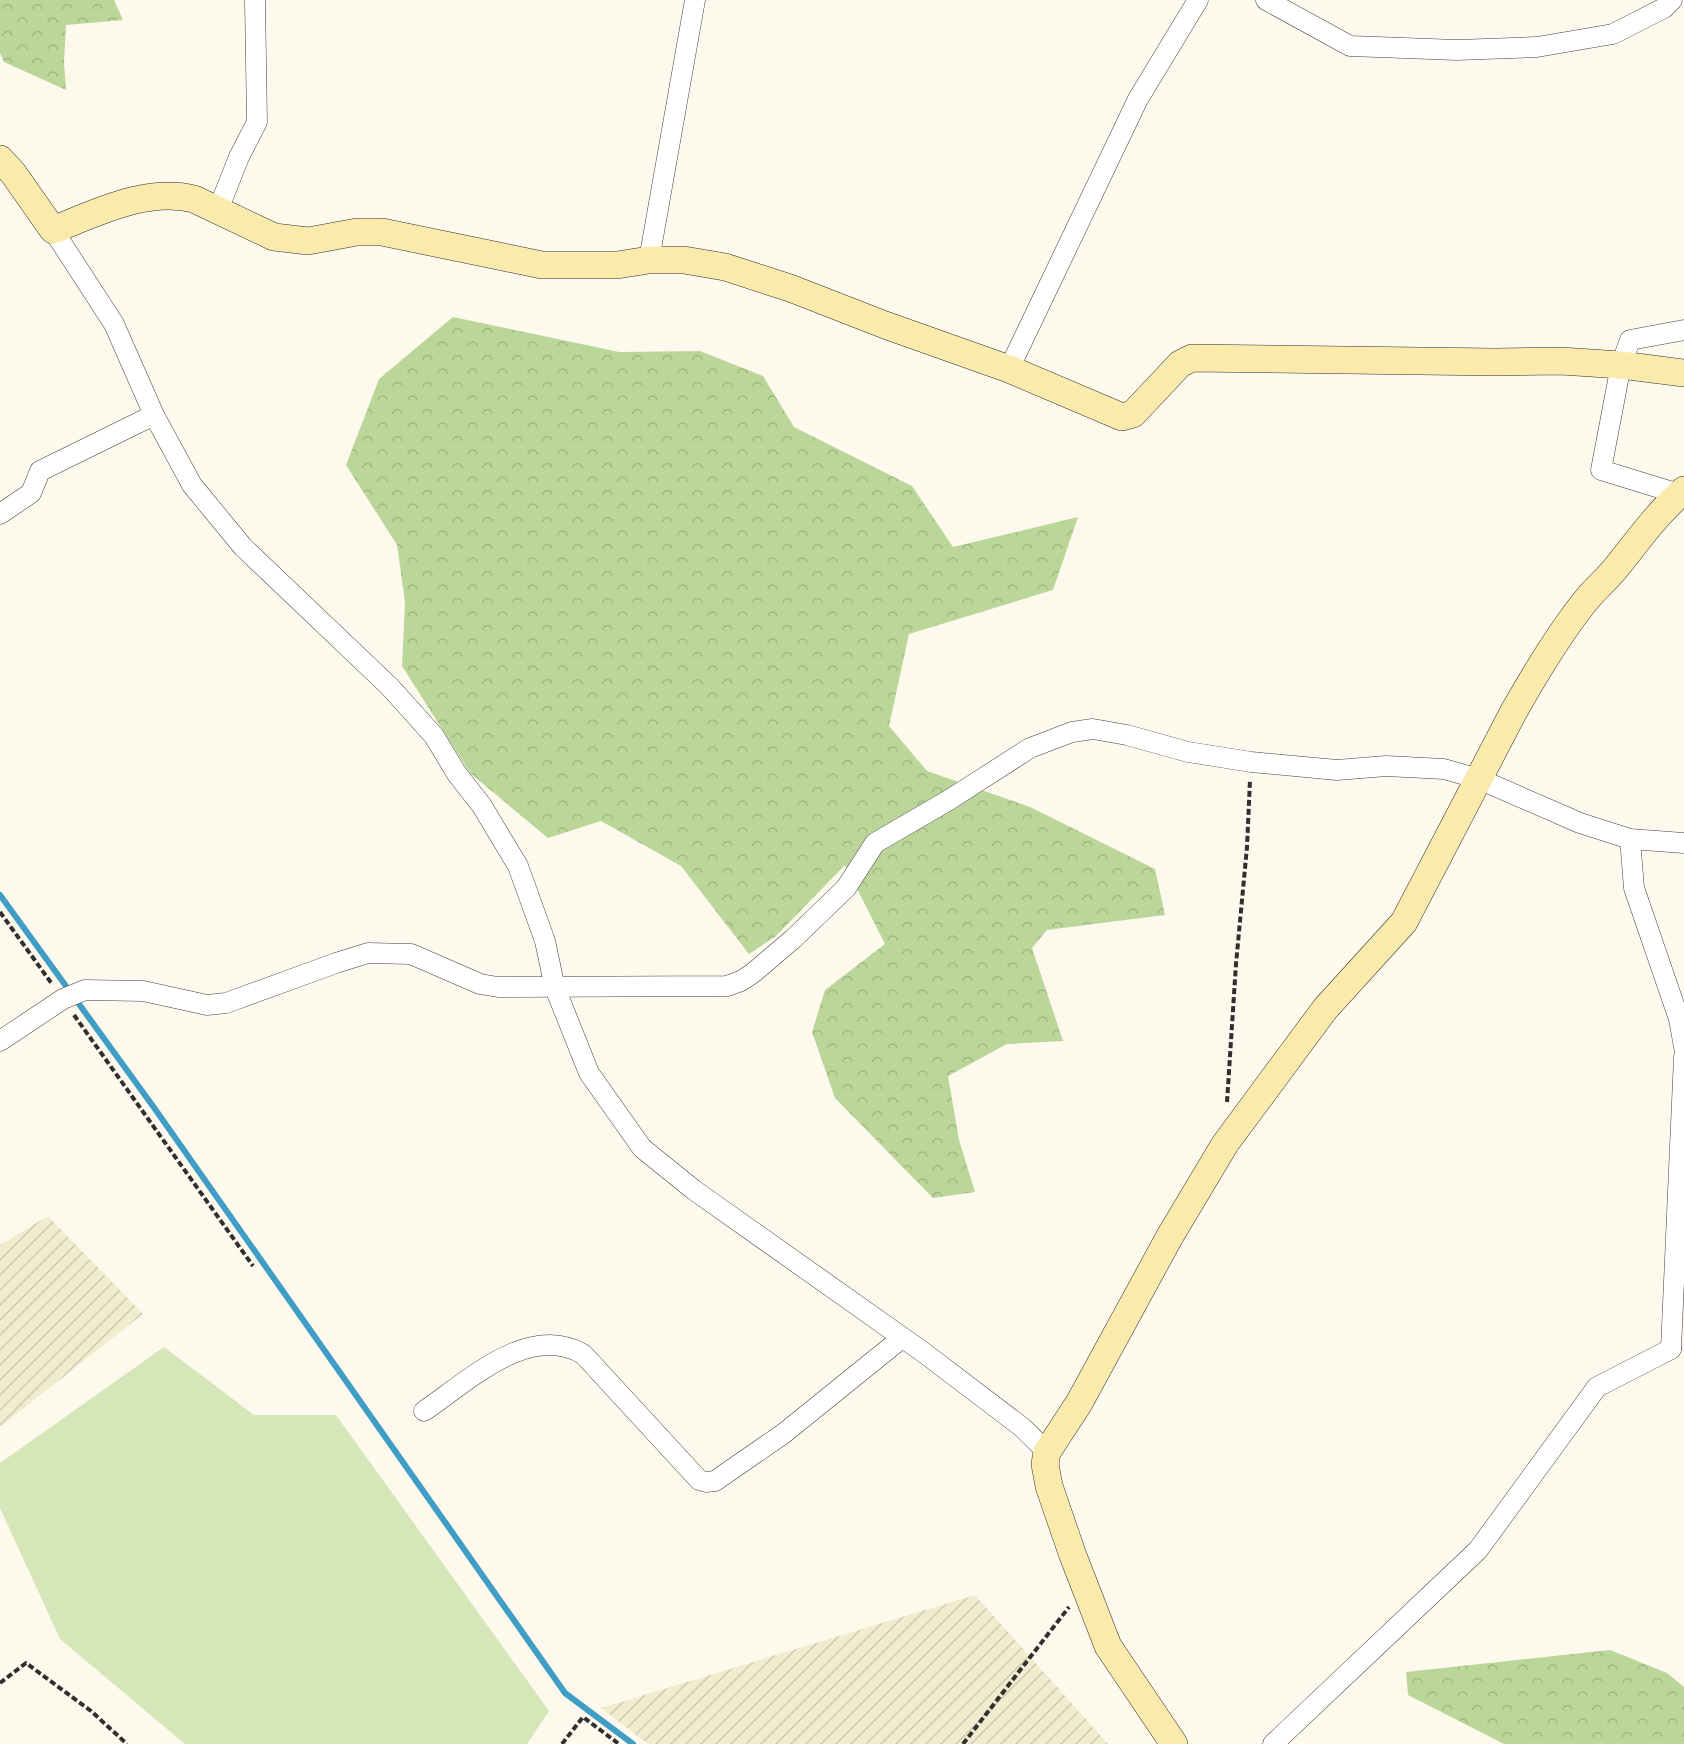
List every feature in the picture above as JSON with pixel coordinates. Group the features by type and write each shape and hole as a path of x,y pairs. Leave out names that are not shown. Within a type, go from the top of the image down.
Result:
{"street":[{"path":"218,210 239,157 257,122 255,0"},
{"path":"649,260 694,0"},
{"path":"1009,369 1138,99 1198,0"},
{"path":"1266,0 1350,46 1457,50 1537,46 1613,34 1664,8 1672,0"},
{"path":"0,159 13,172 114,324 154,415 192,486 243,547 390,687 434,736 457,774 482,806 518,866 545,941 555,988 589,1073 642,1148 702,1196 902,1338 1023,1428 1047,1452"},
{"path":"53,230 124,203 180,196 194,199 274,237 308,241 357,232 382,232 542,265 617,265 649,260 684,260 725,267 790,288 1009,369 1122,417 1132,414 1180,364 1192,358 1562,361 1621,364 1684,373"},
{"path":"1174,1744 1108,1646 1049,1486 1045,1464 1047,1452 1079,1403 1170,1236 1225,1144 1326,1009 1404,922 1533,679 1587,600 1614,571 1642,533 1682,492 1601,470 1621,364 1630,340 1684,330"},
{"path":"0,514 31,493 40,471 154,415"},
{"path":"0,1041 63,999 85,990 143,991 207,1005 226,1003 368,953 411,954 480,984 498,987 728,986 741,981 793,939 846,888 875,843 949,800 1030,748 1072,732 1094,729 1127,735 1188,752 1251,762 1337,770 1386,766 1444,768 1479,779 1580,823 1630,839 1684,843"},
{"path":"1630,839 1634,888 1679,1019 1684,1047"},
{"path":"1273,1744 1478,1550 1597,1387 1678,1352 1684,1057"},
{"path":"424,1411 498,1360 515,1351 531,1346 573,1348 583,1354 699,1480 715,1481 783,1434 902,1338"}],"path":[{"path":"1227,1110 1236,964 1247,847 1251,762"},
{"path":"0,912 253,1266"},
{"path":"963,1744 1085,1587"},
{"path":"0,1683 26,1663 91,1711 127,1744"},
{"path":"562,1744 583,1717 619,1744"}],"shaded area":[{"path":"48,1216 143,1314 0,1427 0,1245"},
{"path":"975,1595 1108,1744 648,1744 601,1708"}],"green space":[{"path":"0,0 114,0 123,20 66,25 64,62 66,90 4,62 0,53"},
{"path":"453,317 619,352 700,351 763,376 794,427 912,486 953,547 1078,517 1053,590 909,634 889,726 927,771 1030,807 1155,869 1165,915 1047,930 1032,948 1063,1041 1007,1044 948,1076 959,1140 975,1192 933,1198 835,1098 812,1032 825,990 885,944 845,865 776,936 749,954 681,866 601,821 548,838 470,773 402,666 405,602 397,545 346,465 379,379"},
{"path":"164,1347 254,1415 336,1415 549,1711 527,1744 185,1744 60,1639 0,1508 0,1463"},
{"path":"1610,1650 1667,1673 1684,1687 1684,1744 1504,1744 1408,1695 1406,1672"}],"waterway":[{"path":"0,895 155,1109 565,1693 633,1744"}]}
